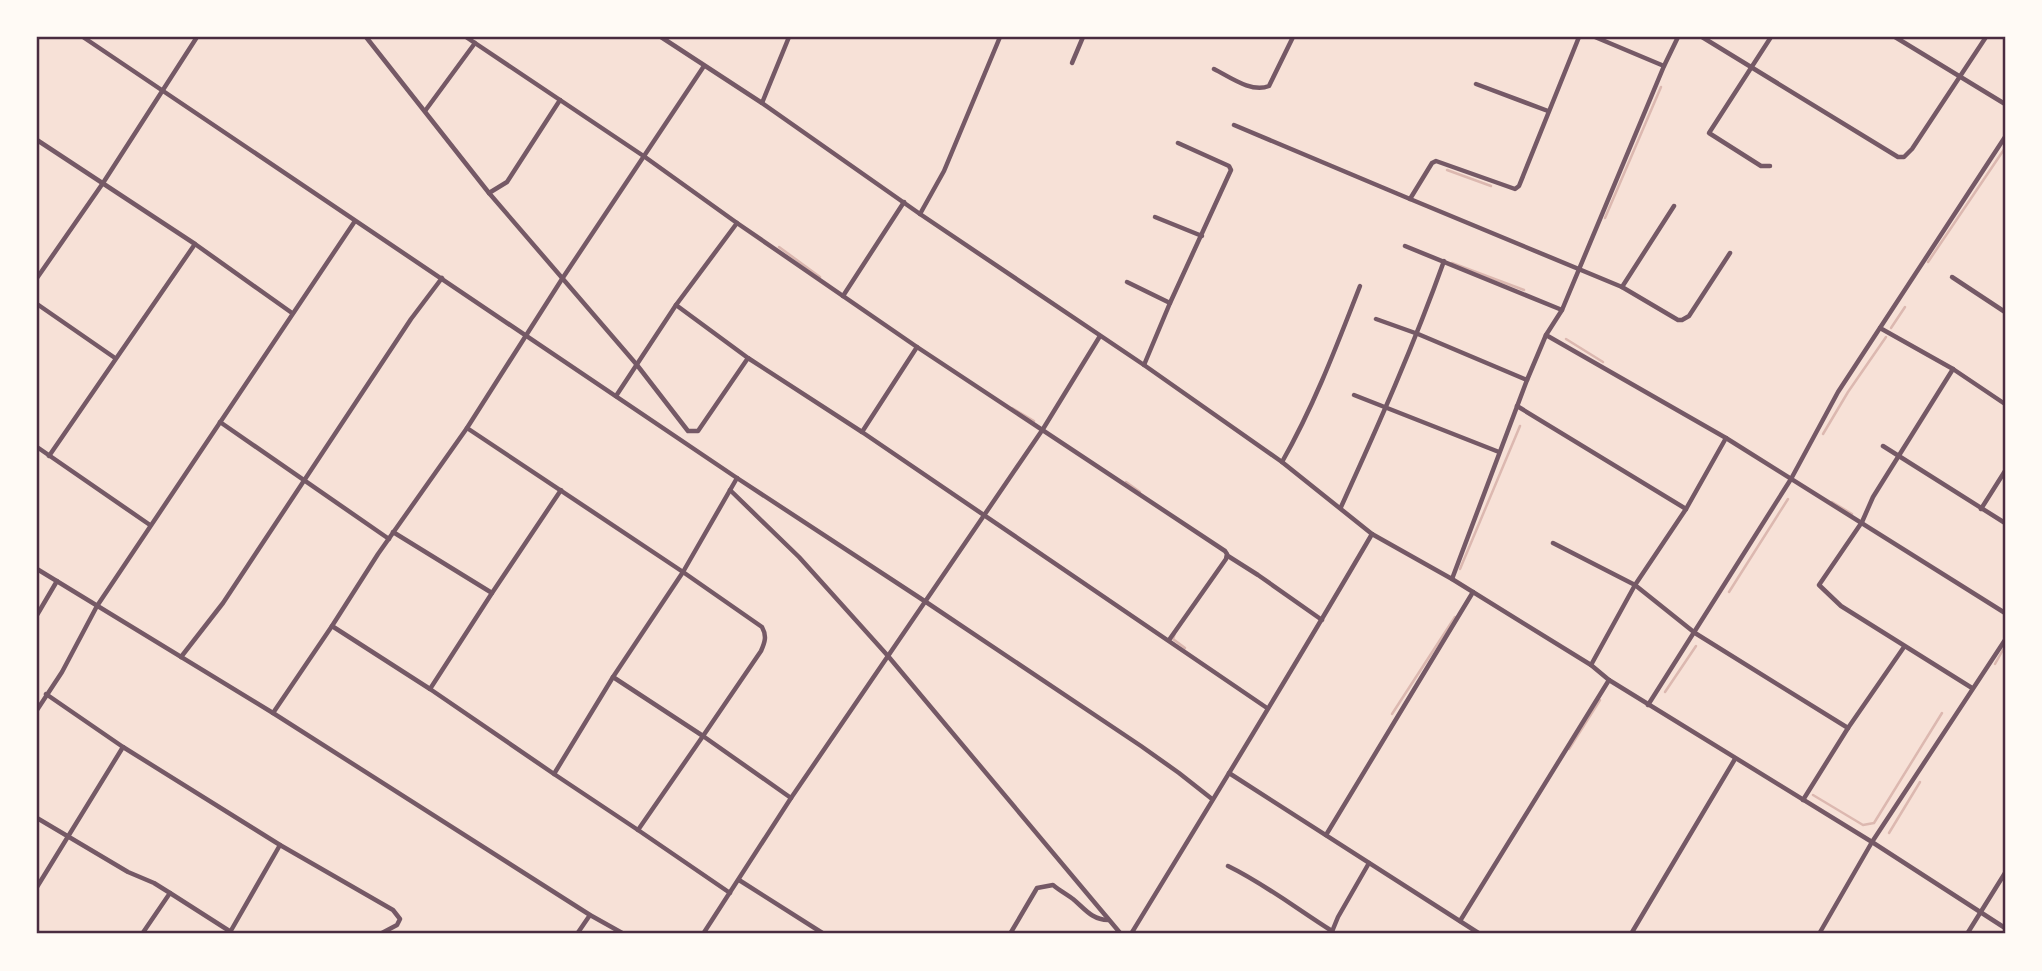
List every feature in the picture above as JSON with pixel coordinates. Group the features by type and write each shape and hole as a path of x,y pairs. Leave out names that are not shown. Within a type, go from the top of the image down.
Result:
{"street":[{"path":"83,37 737,478 1151,753 1213,799"},
{"path":"37,278 103,183 197,37"},
{"path":"366,37 489,193 637,365 688,431 698,431 748,358"},
{"path":"466,37 645,157 917,347 1225,551 1228,556 1322,620"},
{"path":"661,37 762,103 1283,462 1372,534 1452,579 1591,665 1648,705 1872,842 2005,928"},
{"path":"762,103 789,37"},
{"path":"920,214 944,171 1000,37"},
{"path":"1072,63 1083,37"},
{"path":"1214,69 1262,89 1269,86 1293,37"},
{"path":"1410,199 1432,163 1436,161 1515,189 1519,187 1579,37"},
{"path":"1595,37 1664,66"},
{"path":"1452,579 1527,380 1546,335 1562,310 1678,37"},
{"path":"1702,37 1898,157 1904,157 1912,149 1986,37"},
{"path":"1770,166 1761,166 1709,133 1771,37"},
{"path":"1895,37 2005,104"},
{"path":"425,111 475,43"},
{"path":"273,713 388,539 467,428 562,279 705,66"},
{"path":"1476,84 1548,111"},
{"path":"489,193 507,182 560,100"},
{"path":"1234,125 1622,286 1682,320 1689,316 1730,253"},
{"path":"1648,705 1791,479 1838,392 2005,137"},
{"path":"37,140 195,244 292,313"},
{"path":"1144,365 1231,170 1229,166 1178,144"},
{"path":"843,296 904,202"},
{"path":"1622,286 1674,206"},
{"path":"1155,217 1202,236"},
{"path":"37,710 62,672 97,606 355,221"},
{"path":"616,396 676,304 737,223"},
{"path":"49,456 195,244"},
{"path":"1405,246 1562,310"},
{"path":"1341,507 1418,334 1444,261"},
{"path":"1952,277 2005,312"},
{"path":"181,657 223,603 411,319 442,278"},
{"path":"1127,282 1170,303"},
{"path":"1283,462 1316,393 1360,286"},
{"path":"37,304 115,358"},
{"path":"676,304 748,358 862,432 1267,708"},
{"path":"1376,319 1527,380"},
{"path":"1880,328 1953,369 2005,404"},
{"path":"1546,335 1726,438 2005,613"},
{"path":"703,934 791,798 1043,429 1100,336"},
{"path":"862,432 917,347"},
{"path":"1953,369 1872,497 1862,522 1819,585 1841,606 1972,688"},
{"path":"1354,395 1499,452"},
{"path":"1517,406 1686,509"},
{"path":"220,422 388,539"},
{"path":"467,428 756,621 766,634 761,651 638,830"},
{"path":"1591,665 1635,585 1686,509 1726,438"},
{"path":"1882,446 2005,523"},
{"path":"37,447 150,525"},
{"path":"1981,509 2005,471"},
{"path":"554,774 682,572 737,478"},
{"path":"430,689 561,490"},
{"path":"730,490 799,557 888,656 1121,934"},
{"path":"393,532 492,593"},
{"path":"1131,934 1372,534"},
{"path":"1553,543 1635,585 1695,632 1847,728"},
{"path":"1169,640 1228,556"},
{"path":"37,569 273,713 624,934"},
{"path":"37,615 57,581"},
{"path":"1326,835 1473,592"},
{"path":"332,626 430,689 730,893"},
{"path":"1819,934 1872,842 2005,639"},
{"path":"1803,800 1847,728 1905,646"},
{"path":"613,677 791,798"},
{"path":"1460,921 1609,680"},
{"path":"46,694 123,747 280,845 398,914 400,919 397,925 380,934"},
{"path":"37,887 123,747"},
{"path":"1632,934 1735,759"},
{"path":"1229,773 1480,934"},
{"path":"37,818 128,872 155,883 230,933 280,845"},
{"path":"1228,866 1253,878 1332,932 1369,863"},
{"path":"1967,934 2005,873"},
{"path":"739,880 824,934"},
{"path":"1010,934 1037,888 1053,885 1090,914 1100,920 1108,920"},
{"path":"142,934 170,894"},
{"path":"577,934 590,915"}],"waterway":[{"path":"1605,218 1661,87"},
{"path":"1928,262 2005,148"},
{"path":"1447,170 1491,186"},
{"path":"779,247 820,277"},
{"path":"1452,263 1524,290"},
{"path":"1891,328 1905,307"},
{"path":"1823,434 1886,337"},
{"path":"1566,339 1603,362"},
{"path":"1012,408 1034,421"},
{"path":"1460,569 1520,426"},
{"path":"1126,482 1140,492"},
{"path":"1729,592 1788,499"},
{"path":"1832,502 1852,514"},
{"path":"1392,714 1455,617"},
{"path":"1175,633 1173,639 1185,648"},
{"path":"1665,692 1696,646"},
{"path":"1995,664 2004,648"},
{"path":"1569,749 1600,700"},
{"path":"1813,795 1863,825 1874,823 1942,713"},
{"path":"1889,833 1920,782"}]}
